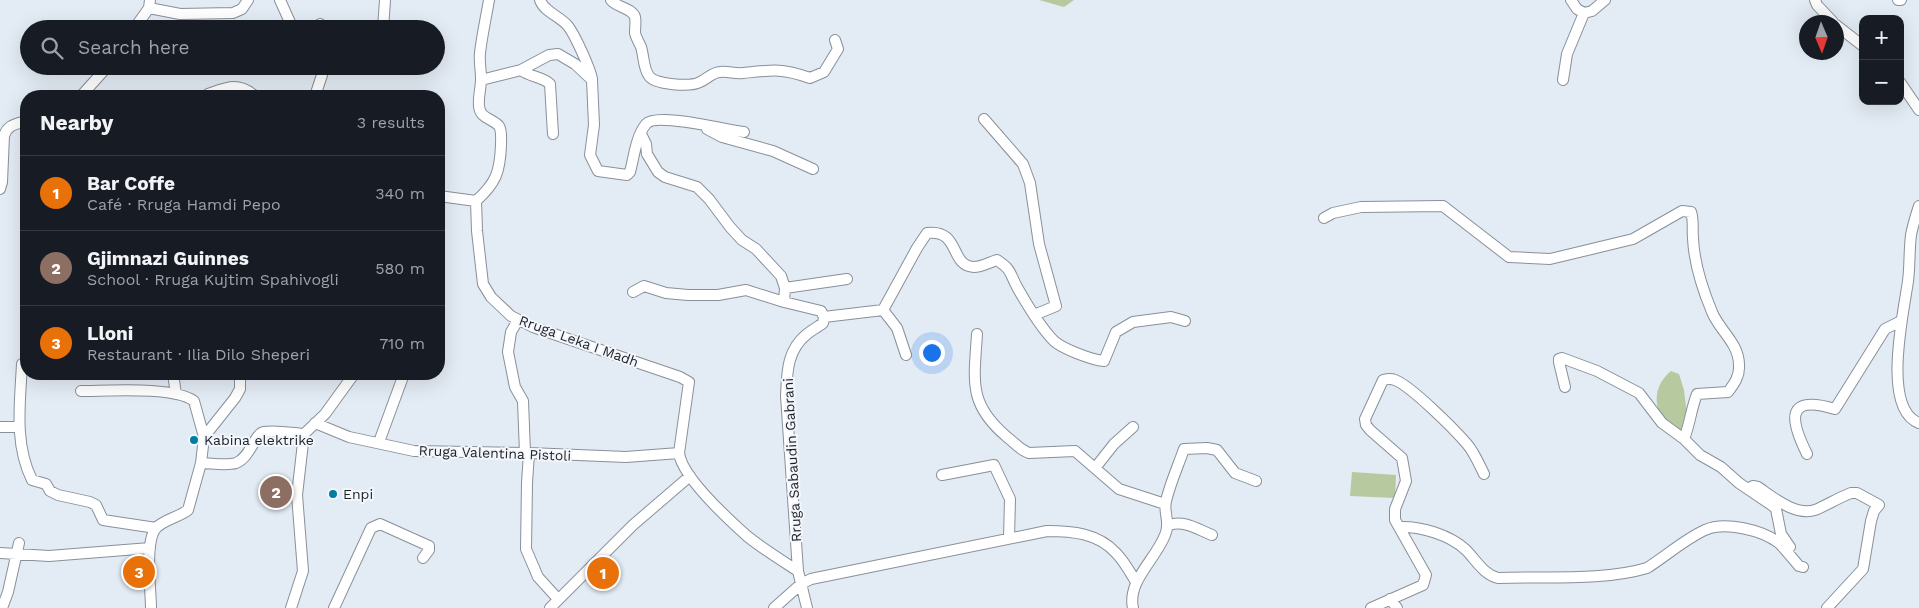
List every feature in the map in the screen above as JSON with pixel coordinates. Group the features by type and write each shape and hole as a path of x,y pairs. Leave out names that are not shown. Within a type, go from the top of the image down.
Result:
{"street":[{"path":"139,20 149,4 180,14 233,13 242,9 248,0"},
{"path":"280,0 290,20"},
{"path":"383,20 384,0"},
{"path":"445,197 476,201 492,185 500,166 500,129 497,124 484,117 478,105 481,80 479,54 489,0"},
{"path":"540,0 548,10 568,26 591,70 594,125 590,156 598,171 627,175 630,172 641,134 649,121 660,119 678,120 744,132"},
{"path":"610,0 635,18 636,35 644,57 645,66 649,76 655,82 698,84 716,72 741,74 768,70 793,72 810,78 824,72 838,49 835,40"},
{"path":"1571,0 1577,9 1584,13 1592,11 1605,0"},
{"path":"1815,0 1824,15"},
{"path":"1563,80 1567,54 1584,13"},
{"path":"1844,31 1859,43"},
{"path":"481,80 521,70 549,55 558,54 575,64 592,80"},
{"path":"521,70 528,75 548,81 550,84 553,134"},
{"path":"86,90 100,75"},
{"path":"317,90 322,75"},
{"path":"220,90 236,86 248,90"},
{"path":"1904,88 1919,110"},
{"path":"984,119 1023,164 1030,183 1039,244 1056,306 1034,315"},
{"path":"0,189 4,136 10,126 20,123"},
{"path":"702,125 722,137 773,151 813,169"},
{"path":"641,134 646,144 647,154 658,172 665,177 697,187 742,240 756,248 781,276 785,288 784,302"},
{"name":"Rruga Leka I Madh","path":"476,201 477,231 483,284 490,297 518,320 533,327 680,377 689,382 680,453"},
{"path":"1324,218 1333,213 1361,207 1443,206 1509,257 1550,259 1633,239 1682,211 1691,212 1694,220 1692,237 1702,287 1714,318 1737,350 1740,365 1736,382 1728,392 1697,394 1693,404 1690,424 1684,439"},
{"path":"1919,206 1911,235 1914,280 1901,321 1898,360 1900,394 1905,410 1914,421 1919,423"},
{"path":"883,310 926,233 937,232 947,237 961,262 975,267 997,260 1009,268 1034,315 1055,342 1099,361 1104,361 1106,358 1116,332 1133,322 1171,316 1185,321"},
{"path":"785,288 847,279"},
{"path":"633,292 644,286 666,293 688,295 718,295 746,290 821,311 824,317 883,310"},
{"path":"883,310 897,328 906,356"},
{"name":"Rruga Sabaudin Gabrani","path":"807,608 798,572 786,396 788,364 793,348 807,334 823,323 824,317"},
{"path":"518,320 511,332 508,352 515,387 523,401 527,453 526,549 538,578 558,599"},
{"path":"1807,454 1796,429 1794,421 1795,412 1798,408 1805,406 1835,409 1885,329 1901,321"},
{"path":"977,334 974,381 978,403 992,424 1022,451 1029,453 1075,452 1119,489 1165,504"},
{"path":"1399,527 1421,529 1451,540 1464,548 1489,575 1498,578 1616,575 1647,568 1705,530 1727,526 1769,537 1779,544 1803,568 1804,564 1802,561 1784,541 1776,509 1720,467 1700,455 1684,439 1662,423 1639,392 1597,371 1562,358 1558,362 1565,387"},
{"path":"1370,608 1423,585 1426,581 1426,575 1395,520 1395,509 1406,481 1402,458 1370,430 1366,424 1365,419 1383,380 1389,378 1396,380 1408,388 1468,445 1484,474"},
{"path":"21,380 19,427 26,468 32,480 46,484 50,491 58,495 96,505 102,520 156,528"},
{"path":"174,380 176,394"},
{"path":"204,437 236,398 240,389 240,380"},
{"path":"291,608 304,571 297,495 304,434 325,414 350,380"},
{"path":"379,442 402,380"},
{"path":"81,391 176,394 189,398 194,402 204,437 201,463 188,510 156,528 151,539 151,608"},
{"name":"Rruga Valentina Pistoli","path":"315,423 349,437 414,451 626,457 680,453"},
{"path":"0,427 19,427"},
{"path":"1095,468 1114,444 1133,427"},
{"path":"201,463 232,464 238,462 248,454 258,436 264,432 304,434"},
{"path":"1133,608 1132,602 1136,582 1154,556 1169,525 1165,504 1184,450 1207,448 1217,450 1235,473 1256,480"},
{"path":"680,453 682,464 690,476 747,536 798,572"},
{"path":"942,475 994,465 1010,499 1009,538"},
{"path":"550,608 633,525 690,476"},
{"path":"1748,489 1753,486 1758,487 1795,510 1804,512 1815,510 1851,493 1857,493 1879,505 1874,511 1871,521 1863,569 1827,608"},
{"path":"1169,525 1178,522 1184,523 1212,535"},
{"path":"334,608 371,528 376,525 380,524 429,546 429,550 423,558"},
{"path":"774,608 801,584 811,579 1047,531 1067,531 1086,534 1101,541 1116,552 1136,582"},
{"path":"2,608 8,592 19,543"},
{"path":"0,553 49,556 150,548"},
{"path":"1390,599 1397,608"}],"green space":[{"path":"1039,0 1074,0 1064,7"},
{"path":"1671,371 1679,374 1684,390 1688,423 1682,435 1666,422 1660,414 1658,407 1657,394 1661,382"},
{"path":"1352,472 1396,475 1395,498 1350,496"}],"place":[{"name":"Kabina elektrike","path":"194,440"},
{"name":"Gjimnazi Guinnes","path":"276,492"},
{"name":"Enpi","path":"333,494"},
{"name":"Lloni","path":"139,572"},
{"name":"Bar Coffe","path":"603,573"}]}
